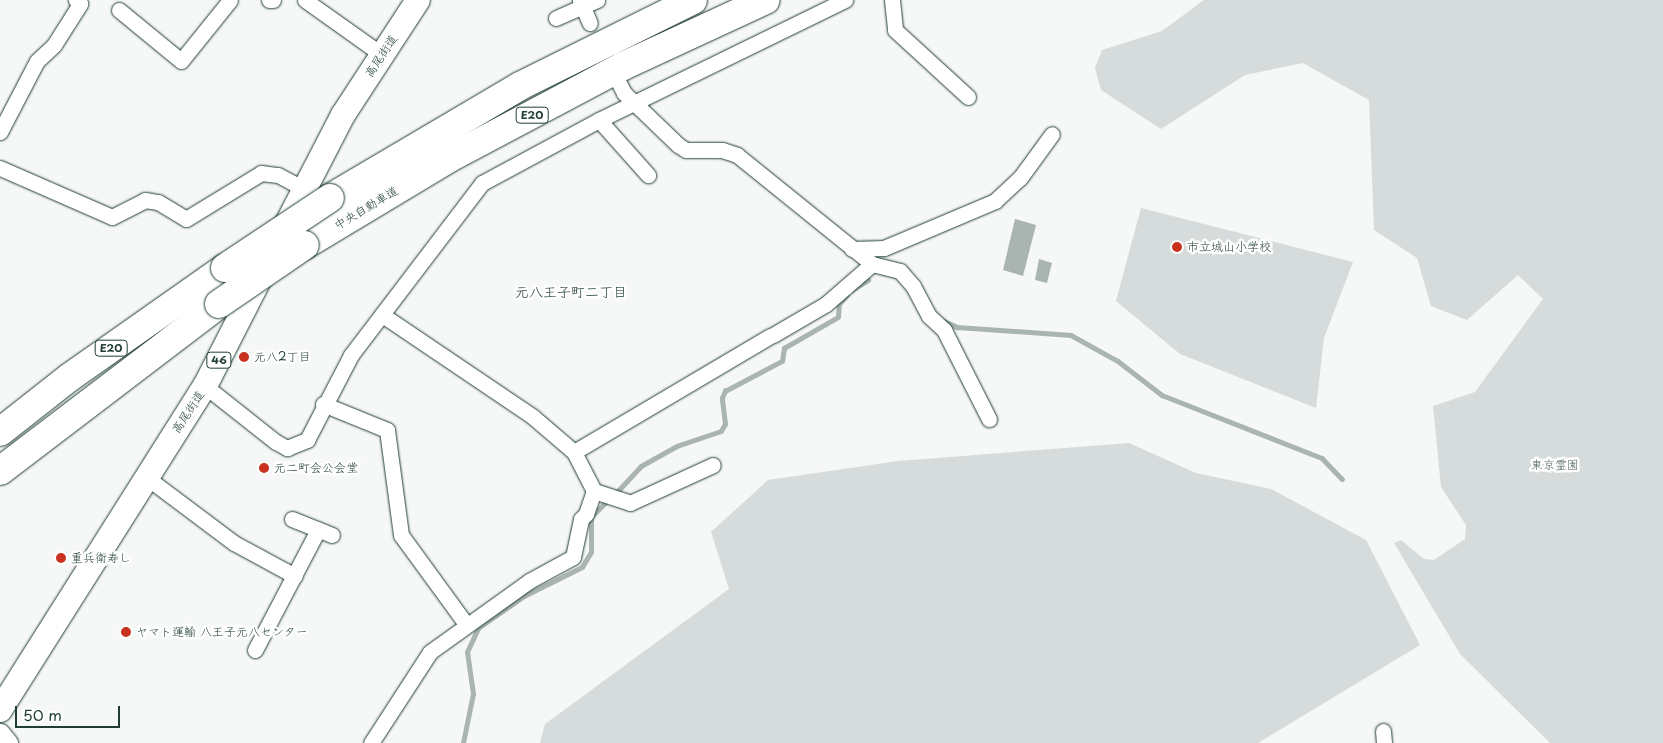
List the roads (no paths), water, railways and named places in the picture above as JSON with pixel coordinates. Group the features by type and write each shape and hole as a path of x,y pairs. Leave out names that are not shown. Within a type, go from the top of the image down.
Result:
{"highway":[{"name":"E20","path":"0,432 70,377 225,268 330,198 520,86 693,0"},
{"name":"中央自動車道","path":"0,471 218,304 305,245 448,159 623,66 766,0"}],"main road":[{"name":"高尾街道","path":"0,710 146,476 205,386 304,189 343,116 381,54 418,0"}],"street":[{"path":"0,132 37,61 54,45 80,4 76,0"},
{"path":"119,10 181,61 230,0"},
{"path":"305,0 381,54"},
{"path":"556,18 581,3 597,0"},
{"path":"205,386 276,442 287,448 307,440 323,404 351,355 482,184 599,120 844,0"},
{"path":"892,0 895,30 968,97"},
{"path":"581,3 590,23"},
{"path":"618,81 624,93 686,150 722,150 738,155 872,264 900,271 913,286 929,316 944,330 989,419"},
{"path":"599,120 648,175"},
{"path":"852,249 884,248 995,201 1020,178 1052,134"},
{"path":"2,175 112,217 145,200 158,202 186,219 262,173 278,175 304,189"},
{"path":"574,452 826,304 872,264"},
{"path":"382,315 503,395 574,452 599,493 630,503 713,466"},
{"path":"323,404 387,430 401,534 466,624"},
{"path":"146,476 234,543 295,576"},
{"path":"371,743 430,652 466,624 529,581 572,557 580,519 586,514 599,493"},
{"path":"255,650 295,576 325,533 292,518"},
{"path":"0,733 8,743"}],"waterway":[{"path":"852,290 868,280"},
{"path":"615,494 641,466 677,446 721,431 725,424 722,398 725,391 782,361 784,348 838,317 839,304 847,295"},
{"path":"942,320 957,327 1071,335 1118,361 1162,395 1322,458 1342,479"},
{"path":"463,743 473,694 467,652 478,628 524,596 582,567 591,552 591,517 609,499"}],"place":[{"name":"市立城山小学校","path":"1177,247"},
{"name":"元八2丁目","path":"244,357"},
{"name":"元二町会公会堂","path":"264,468"},
{"name":"重兵衛寿し","path":"61,558"},
{"name":"ヤマト運輸 八王子元八センター","path":"126,632"}],"district":[{"name":"元八王子町二丁目","path":"571,292"}],"park label":[{"name":"東京霊園","path":"1555,465"}]}
